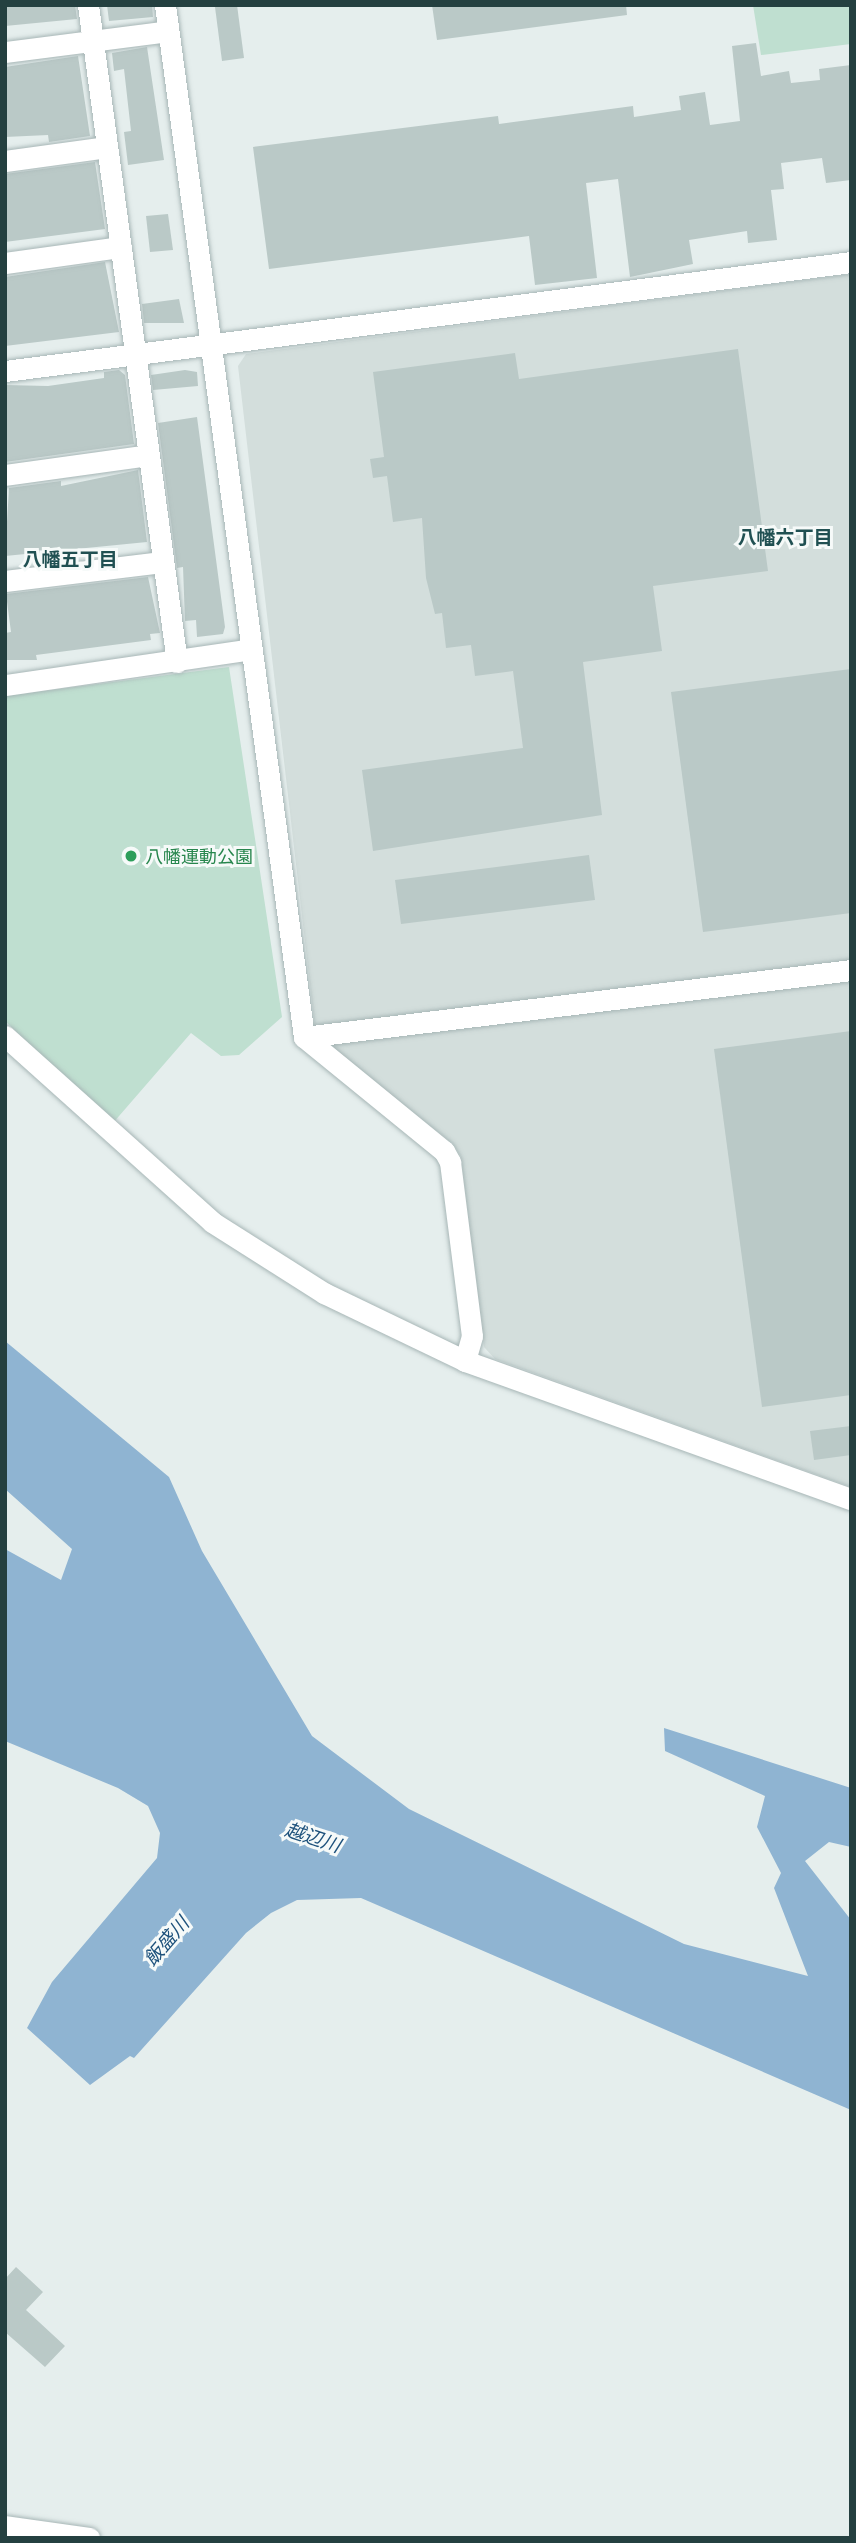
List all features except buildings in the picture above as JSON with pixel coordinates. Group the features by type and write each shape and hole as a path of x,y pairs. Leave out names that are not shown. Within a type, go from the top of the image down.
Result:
{"street":[{"path":"88,5 177,662"},
{"path":"165,5 304,1037 444,1150 450,1162 472,1336 465,1361"},
{"path":"5,51 168,32"},
{"path":"5,161 107,147"},
{"path":"5,263 121,247"},
{"path":"5,371 851,262"},
{"path":"5,475 149,455"},
{"path":"5,581 162,562"},
{"path":"5,685 177,662 251,649"},
{"path":"304,1037 851,970"},
{"path":"5,1036 212,1222 324,1293 465,1361 851,1499"},
{"path":"5,2526 89,2538"}],"shaded area":[{"path":"851,274 851,1487 495,1359 484,1347 461,1157 453,1144 316,1036 238,366 246,354"}],"green space":[{"path":"753,5 851,5 851,44 761,55"},
{"name":"八幡運動公園","path":"229,667 282,1017 239,1055 221,1056 191,1033 113,1123 5,1021 5,696"}],"water":[{"path":"5,1341 169,1477 202,1551 312,1736 409,1809 684,1944 808,1976 774,1888 781,1873 757,1827 765,1796 665,1751 664,1728 851,1788 851,1847 829,1842 805,1861 851,1920 851,2110 361,1898 297,1900 271,1913 246,1933 134,2058 130,2056 90,2085 27,2028 52,1982 157,1858 160,1833 148,1806 118,1788 5,1741 5,1549 61,1580 72,1549 5,1489"}],"place":[{"name":"八幡運動公園","path":"131,856"}],"district":[{"name":"八幡六丁目","path":"785,537"},
{"name":"八幡五丁目","path":"70,559"}],"water label":[{"name":"越辺川","path":"313,1837"},
{"name":"飯盛川","path":"166,1941"}]}
